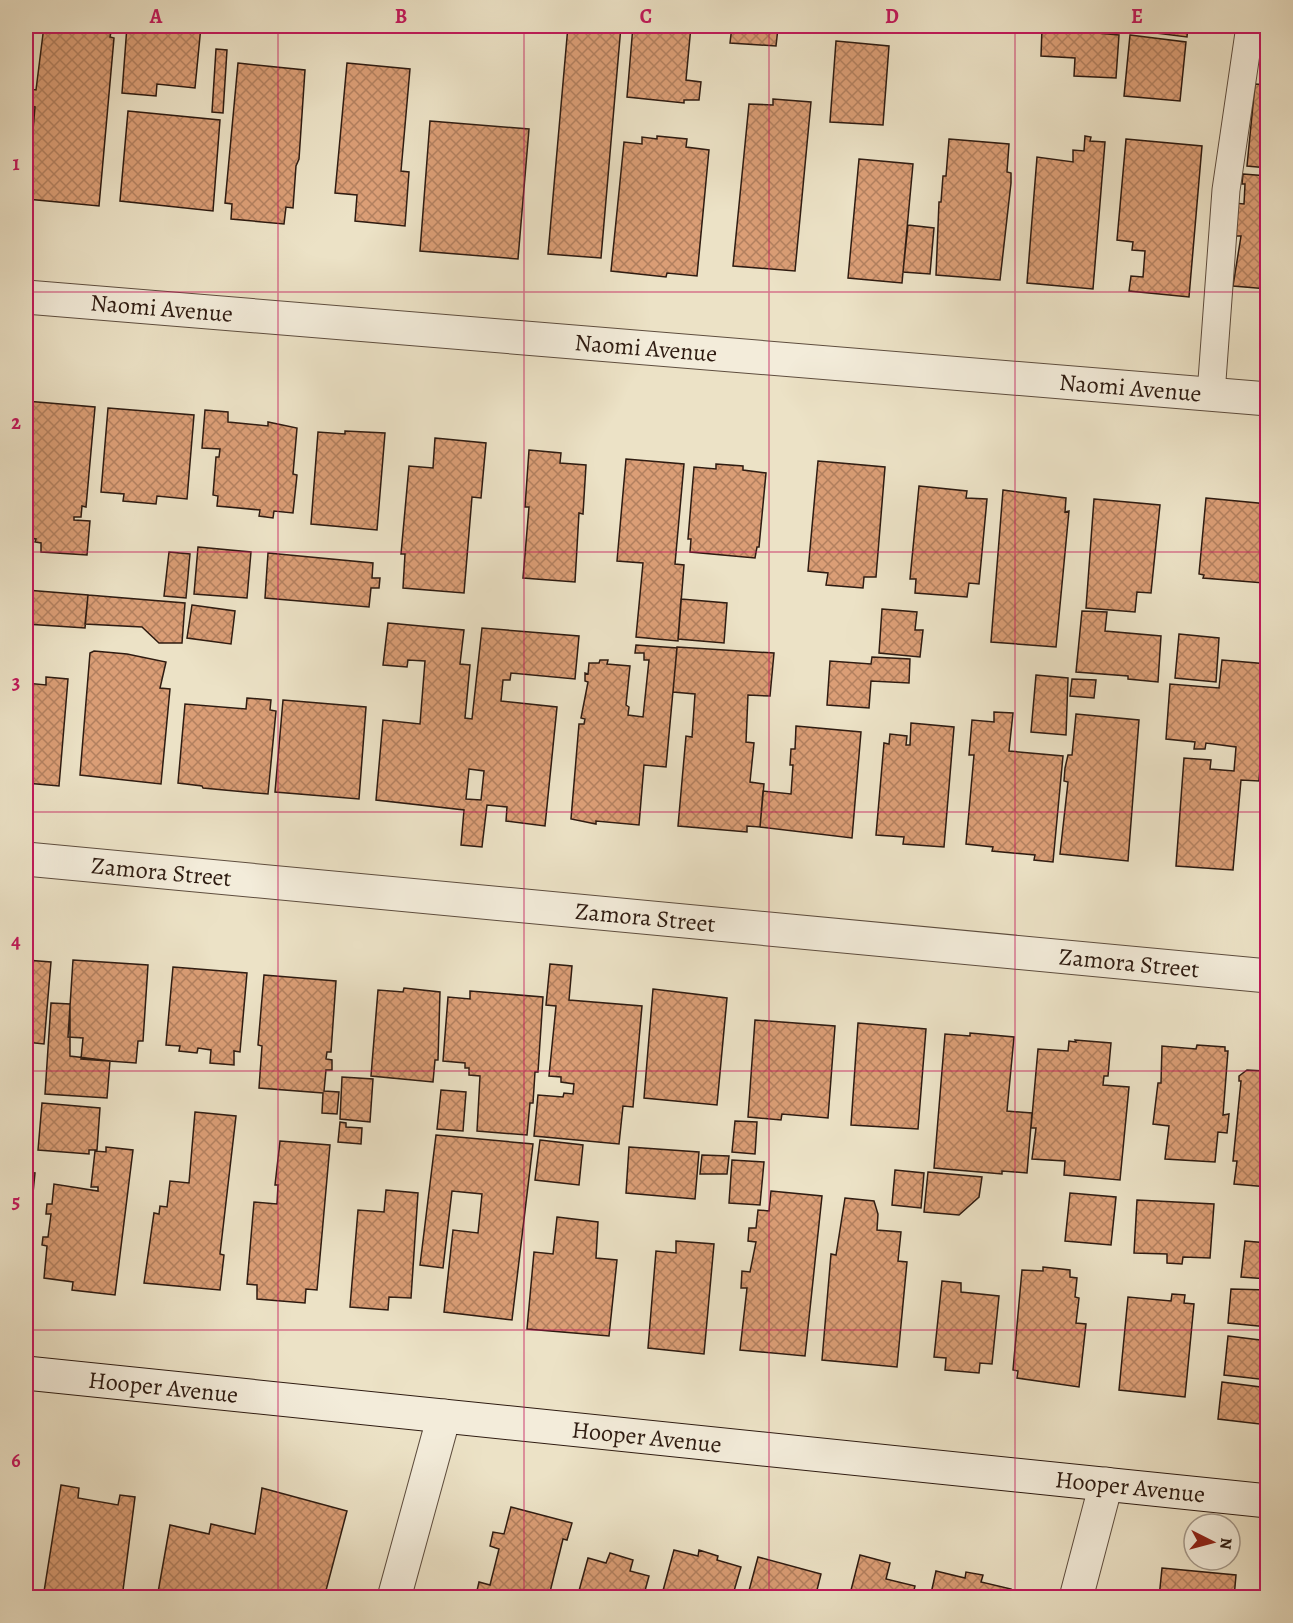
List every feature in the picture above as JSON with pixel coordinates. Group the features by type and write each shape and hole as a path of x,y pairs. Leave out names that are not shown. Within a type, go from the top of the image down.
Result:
{"street":[{"name":"Naomi Avenue","path":"26,297 1268,399"},
{"name":"Zamora Street","path":"26,858 1268,976"},
{"name":"Hooper Avenue","path":"26,1373 1268,1501"},
{"path":"394,1598 444,1416"},
{"path":"1076,1598 1106,1484"}],"lane":[{"path":"1211,394 1226,190 1250,26"}],"building":[{"path":"44,26 116,26 115,32 111,32 110,37 114,38 99,206 27,199 35,107 28,106 30,89 36,90"},
{"path":"127,26 201,26 195,88 157,84 156,96 122,93"},
{"path":"568,26 621,26 601,258 548,254"},
{"path":"633,26 691,26 686,80 701,82 699,100 684,100 684,103 627,97"},
{"path":"732,26 813,26 812,31 778,28 776,46 730,43"},
{"path":"1100,26 1188,26 1187,37"},
{"path":"1042,28 1119,35 1116,78 1074,76 1075,58 1041,56"},
{"path":"1130,35 1186,42 1180,101 1124,96"},
{"path":"836,41 889,46 883,125 830,122"},
{"path":"216,49 227,50 223,113 212,112"},
{"path":"238,63 305,70 293,208 286,207 284,224 231,219 232,204 225,203"},
{"path":"347,63 410,69 401,171 409,172 405,226 355,221 357,195 335,193"},
{"path":"1255,84 1268,85 1268,168 1247,166"},
{"path":"773,99 811,102 795,271 733,266 749,104 773,105"},
{"path":"128,111 220,120 213,211 120,201"},
{"path":"430,121 529,129 518,259 420,251"},
{"path":"657,136 687,139 686,147 709,150 697,276 667,273 666,277 611,271 624,142 642,144 642,137 657,139"},
{"path":"1085,136 1091,137 1090,141 1105,142 1093,289 1027,283 1037,157 1073,162 1073,150 1084,151"},
{"path":"949,139 1009,144 1007,172 1011,173 1011,183 1000,280 936,275 939,202 941,202 943,176 946,176"},
{"path":"1126,139 1202,146 1189,297 1129,291 1131,276 1143,277 1145,251 1132,250 1133,242 1117,240"},
{"path":"859,159 913,164 902,283 848,278"},
{"path":"1243,174 1268,176 1268,289 1233,286 1241,236 1231,236 1234,203 1244,204"},
{"path":"908,225 934,228 930,274 903,272"},
{"path":"26,401 95,407 86,507 82,506 81,517 74,517 74,520 90,521 87,555 41,552 41,543 35,542 36,539 26,538"},
{"path":"108,408 194,415 187,499 157,496 156,504 123,501 124,494 101,492"},
{"path":"205,410 228,412 228,422 268,426 268,422 297,428 293,474 297,475 293,513 274,511 273,518 259,516 260,510 217,506 218,496 213,495 216,457 219,457 220,449 202,448"},
{"path":"345,431 385,433 377,530 311,524 318,432 345,434"},
{"path":"435,438 486,443 481,498 472,497 464,593 403,588 405,554 401,554 409,466 433,468"},
{"path":"529,450 561,453 560,463 586,465 583,514 579,513 575,582 523,578 529,507 525,507"},
{"path":"626,459 684,464 675,564 684,565 678,641 636,637 643,563 617,561"},
{"path":"818,461 885,467 876,577 864,577 863,588 826,585 828,573 808,571"},
{"path":"716,464 743,466 743,470 766,473 759,547 757,547 755,558 690,552 691,539 688,539 694,467 716,469"},
{"path":"919,486 967,491 966,498 987,499 979,584 969,583 967,597 915,593 916,579 910,579"},
{"path":"1003,490 1066,498 1065,512 1069,511 1056,647 991,642"},
{"path":"1206,498 1268,504 1264,583 1203,578 1204,575 1199,574"},
{"path":"1094,499 1160,505 1151,593 1137,592 1135,612 1086,608"},
{"path":"198,547 251,552 247,598 194,594"},
{"path":"169,552 190,554 186,598 164,596"},
{"path":"268,553 373,563 372,578 380,578 379,588 371,588 369,607 265,598"},
{"path":"26,590 88,595 85,628 26,624"},
{"path":"88,595 185,603 182,643 159,643 142,627 85,624"},
{"path":"681,599 727,603 724,643 678,639"},
{"path":"192,605 235,611 231,644 187,638"},
{"path":"882,609 917,612 915,630 923,630 920,657 879,653"},
{"path":"1082,611 1107,612 1105,631 1161,636 1158,682 1128,679 1128,676 1076,672"},
{"path":"388,623 464,630 460,664 470,665 465,718 472,719 482,628 579,636 575,679 511,673 510,680 503,680 501,701 557,707 545,826 506,821 507,807 487,805 482,847 461,845 464,810 376,800 383,720 420,724 425,661 408,660 407,667 383,665","holes":["469,769 484,771 481,800 466,799"]},
{"path":"1179,634 1219,638 1216,682 1175,678"},
{"path":"636,645 677,648 666,767 644,765 639,825 596,821 596,824 571,819 579,724 584,724 585,719 581,718 588,682 585,681 585,673 588,674 589,663 599,663 600,660 608,660 607,664 630,666 626,705 629,707 628,715 643,717 649,660 644,660 644,653 635,653"},
{"path":"677,647 774,653 770,696 748,695 746,742 754,743 750,782 764,784 760,827 747,826 747,832 678,826 686,736 692,737 695,694 673,692"},
{"path":"94,651 127,654 166,662 160,688 170,689 161,784 80,775 90,653"},
{"path":"872,657 910,659 909,683 871,681 869,708 827,705 830,661 871,664"},
{"path":"1222,660 1268,664 1259,781 1241,780 1233,870 1176,866 1184,758 1211,760 1210,769 1234,771 1236,747 1206,743 1205,749 1194,749 1195,742 1166,739 1170,684 1219,688"},
{"path":"1036,675 1068,678 1066,735 1031,732"},
{"path":"46,677 68,679 59,786 26,783 26,683 46,685"},
{"path":"1072,679 1096,680 1094,698 1070,696"},
{"path":"247,698 271,700 270,710 276,711 268,794 203,788 178,783 185,704 246,709"},
{"path":"283,700 366,707 359,799 275,792"},
{"path":"994,712 1013,713 1009,751 1063,756 1053,862 1034,860 1035,855 992,851 993,847 966,844 974,755 969,755 972,720 994,722"},
{"path":"1076,714 1139,720 1128,861 1060,854 1068,782 1064,781 1065,768 1068,755 1072,755"},
{"path":"911,723 954,727 944,847 903,844 904,837 876,835 884,743 889,744 890,734 907,736 906,745 910,745"},
{"path":"796,726 861,732 852,838 760,827 763,791 791,794 793,765 790,765 791,749 795,749"},
{"path":"1268,796 1268,871 1261,870"},
{"path":"26,960 51,962 44,1044 26,1042"},
{"path":"73,960 148,965 143,1041 138,1041 136,1063 81,1059 83,1038 68,1037"},
{"path":"550,964 572,966 569,1000 642,1006 633,1107 623,1106 619,1144 534,1136 538,1095 563,1097 564,1093 573,1094 574,1084 561,1082 561,1077 549,1076 556,1006 546,1005"},
{"path":"173,967 247,973 240,1052 234,1051 234,1065 210,1063 211,1050 198,1048 197,1053 179,1051 180,1046 166,1045"},
{"path":"264,975 336,981 331,1052 327,1052 326,1059 332,1060 332,1070 326,1070 324,1091 339,1092 337,1114 322,1113 323,1093 259,1088 262,1046 258,1045"},
{"path":"404,988 440,992 438,1060 435,1060 433,1082 371,1076 378,990 403,992"},
{"path":"653,989 727,998 717,1105 644,1098"},
{"path":"470,991 543,997 538,1072 535,1072 533,1103 530,1103 527,1135 477,1131 480,1076 469,1075 469,1068 465,1068 465,1063 443,1061 448,997 470,999"},
{"path":"51,1003 70,1004 70,1056 110,1061 107,1098 45,1094"},
{"path":"755,1020 835,1026 828,1118 782,1114 781,1120 748,1117"},
{"path":"858,1023 926,1029 918,1129 851,1125"},
{"path":"970,1033 1014,1037 1007,1111 1032,1113 1027,1173 1002,1171 1002,1174 934,1168 945,1034 970,1036"},
{"path":"1075,1040 1111,1043 1108,1076 1104,1076 1103,1085 1129,1087 1120,1180 1064,1175 1065,1161 1032,1159 1036,1128 1031,1128 1038,1049 1068,1051 1069,1041 1076,1042"},
{"path":"1197,1045 1225,1047 1225,1051 1228,1051 1223,1115 1229,1114 1227,1133 1218,1132 1215,1162 1165,1159 1169,1126 1153,1124 1158,1083 1161,1083 1162,1046 1196,1049"},
{"path":"1266,1063 1268,1187 1234,1184 1237,1161 1233,1161 1241,1081 1239,1081 1239,1076 1247,1070 1265,1071"},
{"path":"342,1077 373,1079 370,1122 340,1119"},
{"path":"441,1090 466,1092 463,1131 437,1129"},
{"path":"42,1103 100,1108 97,1150 89,1150 89,1154 38,1150"},
{"path":"195,1112 236,1116 220,1254 224,1255 220,1290 144,1283 154,1213 159,1214 160,1206 167,1207 170,1181 189,1183"},
{"path":"735,1121 757,1122 755,1154 732,1152"},
{"path":"340,1122 346,1123 346,1127 362,1128 361,1144 338,1142"},
{"path":"436,1135 533,1144 512,1320 444,1312 453,1230 478,1233 482,1194 452,1191 443,1268 420,1265"},
{"path":"540,1140 583,1145 579,1185 535,1180"},
{"path":"280,1141 330,1145 317,1290 306,1289 305,1303 257,1299 257,1285 247,1284 254,1202 277,1204 278,1185 275,1185"},
{"path":"106,1147 133,1150 115,1295 72,1290 73,1282 44,1278 47,1246 42,1245 43,1237 48,1237 51,1214 46,1214 47,1204 52,1204 54,1184 98,1191 98,1187 91,1187 95,1151 106,1152"},
{"path":"629,1147 699,1152 695,1199 626,1193"},
{"path":"702,1155 729,1156 727,1174 700,1174"},
{"path":"732,1160 764,1162 760,1205 729,1203"},
{"path":"895,1170 924,1173 921,1208 892,1205"},
{"path":"26,1172 35,1173 26,1263"},
{"path":"928,1172 982,1177 979,1197 959,1215 924,1212"},
{"path":"386,1190 418,1193 411,1298 389,1297 388,1310 350,1307 358,1210 384,1212"},
{"path":"771,1191 822,1196 805,1356 740,1350 747,1288 741,1288 742,1271 750,1272 756,1242 748,1241 749,1228 756,1228 758,1210 769,1211"},
{"path":"1070,1193 1116,1197 1111,1245 1065,1241"},
{"path":"845,1198 874,1201 878,1214 877,1230 901,1232 898,1261 907,1262 897,1367 822,1360 831,1254 836,1255"},
{"path":"1137,1200 1214,1204 1210,1258 1183,1257 1182,1264 1167,1263 1167,1254 1134,1253"},
{"path":"557,1217 598,1222 596,1258 617,1260 609,1336 527,1329 534,1252 553,1254"},
{"path":"676,1241 714,1244 704,1354 648,1348 656,1251 676,1253"},
{"path":"1245,1241 1268,1243 1268,1279 1241,1277"},
{"path":"1043,1267 1070,1270 1070,1277 1077,1278 1075,1297 1079,1298 1076,1323 1086,1324 1079,1387 1017,1378 1018,1371 1013,1370 1022,1270 1043,1271"},
{"path":"942,1281 961,1283 961,1292 999,1296 992,1364 980,1363 979,1373 945,1370 946,1358 934,1357"},
{"path":"1231,1289 1268,1290 1268,1327 1228,1323"},
{"path":"1172,1294 1185,1295 1184,1303 1194,1304 1185,1397 1119,1390 1128,1297 1171,1301"},
{"path":"1228,1336 1268,1341 1268,1380 1224,1375"},
{"path":"1222,1382 1268,1388 1268,1425 1218,1419"},
{"path":"61,1485 79,1488 78,1498 118,1505 120,1495 135,1497 122,1598 43,1598"},
{"path":"262,1488 347,1511 324,1598 157,1598 170,1525 209,1534 211,1524 255,1534"},
{"path":"511,1507 572,1523 567,1540 563,1539 549,1596 551,1598 486,1598 476,1595 479,1582 490,1585 499,1549 490,1546 493,1532 504,1534"},
{"path":"674,1550 698,1556 699,1550 718,1556 717,1560 741,1567 732,1598 661,1598"},
{"path":"610,1553 633,1560 630,1571 649,1576 643,1598 577,1598 588,1558 606,1563"},
{"path":"860,1555 890,1563 886,1579 915,1586 912,1598 849,1598"},
{"path":"758,1557 821,1574 815,1598 747,1598"},
{"path":"1162,1568 1182,1570 1182,1572 1236,1575 1234,1598 1159,1598"},
{"path":"936,1571 965,1578 966,1572 983,1575 981,1582 1011,1589 1009,1598 930,1598"}]}
